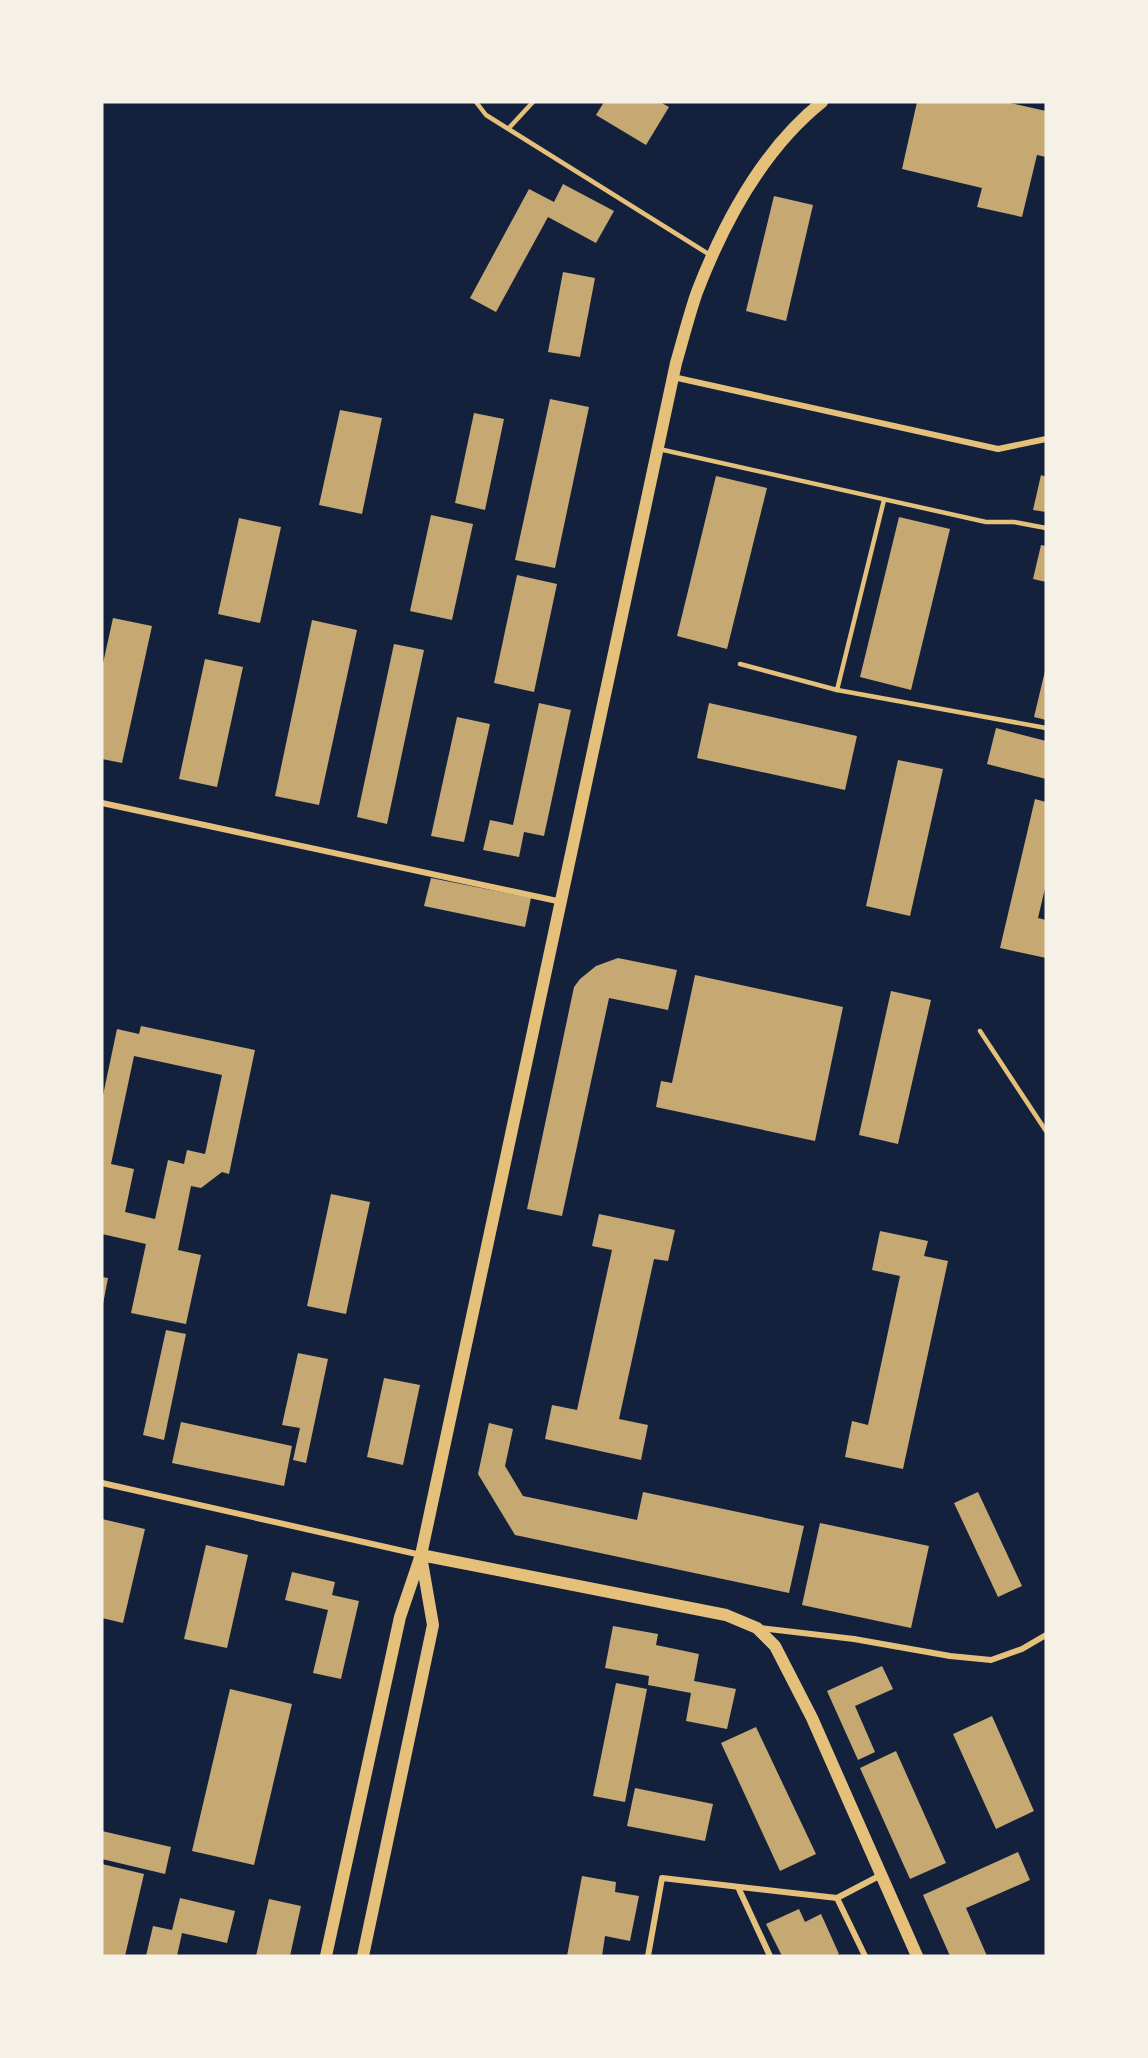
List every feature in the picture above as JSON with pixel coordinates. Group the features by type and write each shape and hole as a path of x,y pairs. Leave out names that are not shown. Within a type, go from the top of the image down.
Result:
{"main road":[{"path":"326,1956 400,1617 421,1555 673,377 697,293 744,194 771,154 799,121 822,102"},
{"path":"421,1555 726,1616 757,1628 775,1646 812,1718 917,1956"},
{"path":"363,1956 433,1625 421,1555"}],"street":[{"path":"673,377 998,449 1046,439"},
{"path":"102,803 562,902"},
{"path":"102,1483 421,1555"},
{"path":"757,1628 844,1637 950,1656 991,1660 1022,1649 1046,1635"},
{"path":"648,1956 662,1878 837,1898 881,1875"},
{"path":"738,1887 770,1956"},
{"path":"837,1898 865,1956"}],"lane":[{"path":"476,102 486,115 713,257"},
{"path":"509,128 533,102"},
{"path":"658,449 987,522 1014,522 1046,528"},
{"path":"837,690 884,500"},
{"path":"740,664 837,690 1046,728"},
{"path":"980,1031 1046,1131"}],"building":[{"path":"604,102 660,102 669,107 646,145 596,115"},
{"path":"917,102 1006,102 1046,111 1046,157 1037,155 1022,217 977,207 982,188 902,169"},
{"path":"563,184 614,211 596,243 548,217 496,312 470,298 529,189 554,202"},
{"path":"774,196 813,205 786,321 746,311"},
{"path":"563,272 595,278 580,357 548,352"},
{"path":"550,399 589,407 555,568 515,560"},
{"path":"340,410 382,418 362,514 319,505"},
{"path":"474,413 504,419 485,510 455,503"},
{"path":"1041,475 1046,477 1046,512 1033,510"},
{"path":"716,476 767,488 727,649 677,636"},
{"path":"431,515 473,524 452,620 410,611"},
{"path":"899,517 950,529 911,690 860,677"},
{"path":"239,518 281,527 260,623 218,614"},
{"path":"1041,545 1046,546 1046,582 1033,579"},
{"path":"517,575 557,584 534,692 494,683"},
{"path":"113,618 152,626 122,763 102,759 102,668"},
{"path":"312,620 357,630 319,805 275,796"},
{"path":"394,644 424,650 387,824 357,817"},
{"path":"205,659 243,667 217,787 179,779"},
{"path":"1046,671 1046,720 1034,717"},
{"path":"539,703 571,710 544,836 524,832 519,857 483,850 490,820 513,825"},
{"path":"709,703 857,736 845,790 697,758"},
{"path":"457,717 490,724 464,842 431,836"},
{"path":"996,728 1046,741 1046,779 987,764"},
{"path":"898,760 943,769 910,916 866,906"},
{"path":"1035,799 1046,802 1046,884 1038,918 1046,920 1046,958 1000,948"},
{"path":"431,878 531,898 525,927 424,906"},
{"path":"618,958 677,970 668,1010 609,998 562,1216 527,1209 574,987 596,966"},
{"path":"695,975 843,1007 815,1141 656,1107 661,1081 672,1083"},
{"path":"891,991 931,1000 898,1144 859,1135"},
{"path":"141,1026 255,1050 229,1174 222,1172 201,1188 191,1186 178,1250 201,1255 186,1324 131,1313 146,1244 102,1234 102,1100 117,1029 139,1034","holes":["134,1056 222,1075 205,1154 187,1150 184,1164 168,1160 155,1219 125,1212 134,1169 111,1164"]},
{"path":"331,1194 370,1202 346,1314 307,1306"},
{"path":"599,1214 675,1230 668,1261 654,1259 619,1419 648,1425 641,1460 545,1439 552,1405 577,1410 612,1250 592,1246"},
{"path":"880,1231 928,1241 924,1256 948,1261 903,1469 845,1457 852,1421 868,1425 900,1276 872,1270"},
{"path":"102,1277 108,1278 103,1304 102,1304"},
{"path":"166,1330 186,1334 164,1440 143,1435"},
{"path":"298,1353 328,1359 306,1463 293,1460 300,1428 282,1425"},
{"path":"384,1378 420,1385 403,1465 367,1457"},
{"path":"181,1422 292,1446 284,1486 172,1463"},
{"path":"489,1423 513,1429 505,1466 523,1496 637,1520 643,1492 804,1526 789,1593 515,1535 478,1474"},
{"path":"978,1492 1022,1586 998,1597 954,1503"},
{"path":"102,1519 145,1529 123,1623 102,1618"},
{"path":"820,1523 929,1546 911,1628 802,1605"},
{"path":"206,1545 248,1555 227,1648 184,1639"},
{"path":"292,1572 335,1582 332,1595 359,1601 341,1679 313,1673 328,1610 285,1600"},
{"path":"613,1626 658,1634 656,1645 699,1654 694,1681 736,1689 727,1729 686,1721 691,1693 648,1685 649,1676 605,1668"},
{"path":"882,1666 893,1689 855,1706 875,1752 858,1760 827,1691"},
{"path":"616,1683 647,1689 625,1802 593,1796"},
{"path":"230,1689 292,1704 254,1865 192,1851"},
{"path":"992,1716 1034,1811 996,1829 953,1734"},
{"path":"756,1727 816,1854 780,1871 721,1743"},
{"path":"896,1751 946,1863 910,1879 860,1768"},
{"path":"635,1788 713,1804 705,1841 627,1826"},
{"path":"102,1831 171,1847 165,1874 102,1859"},
{"path":"1018,1852 1030,1880 966,1908 987,1956 950,1956 923,1895"},
{"path":"102,1864 144,1874 125,1956 102,1956"},
{"path":"582,1876 616,1882 615,1892 639,1896 630,1941 605,1936 602,1956 567,1956"},
{"path":"180,1898 235,1911 227,1943 182,1933 177,1956 146,1956 153,1926 172,1930"},
{"path":"269,1899 301,1906 290,1956 256,1956"},
{"path":"799,1909 805,1922 821,1914 839,1954 834,1956 782,1956 766,1924"}]}
